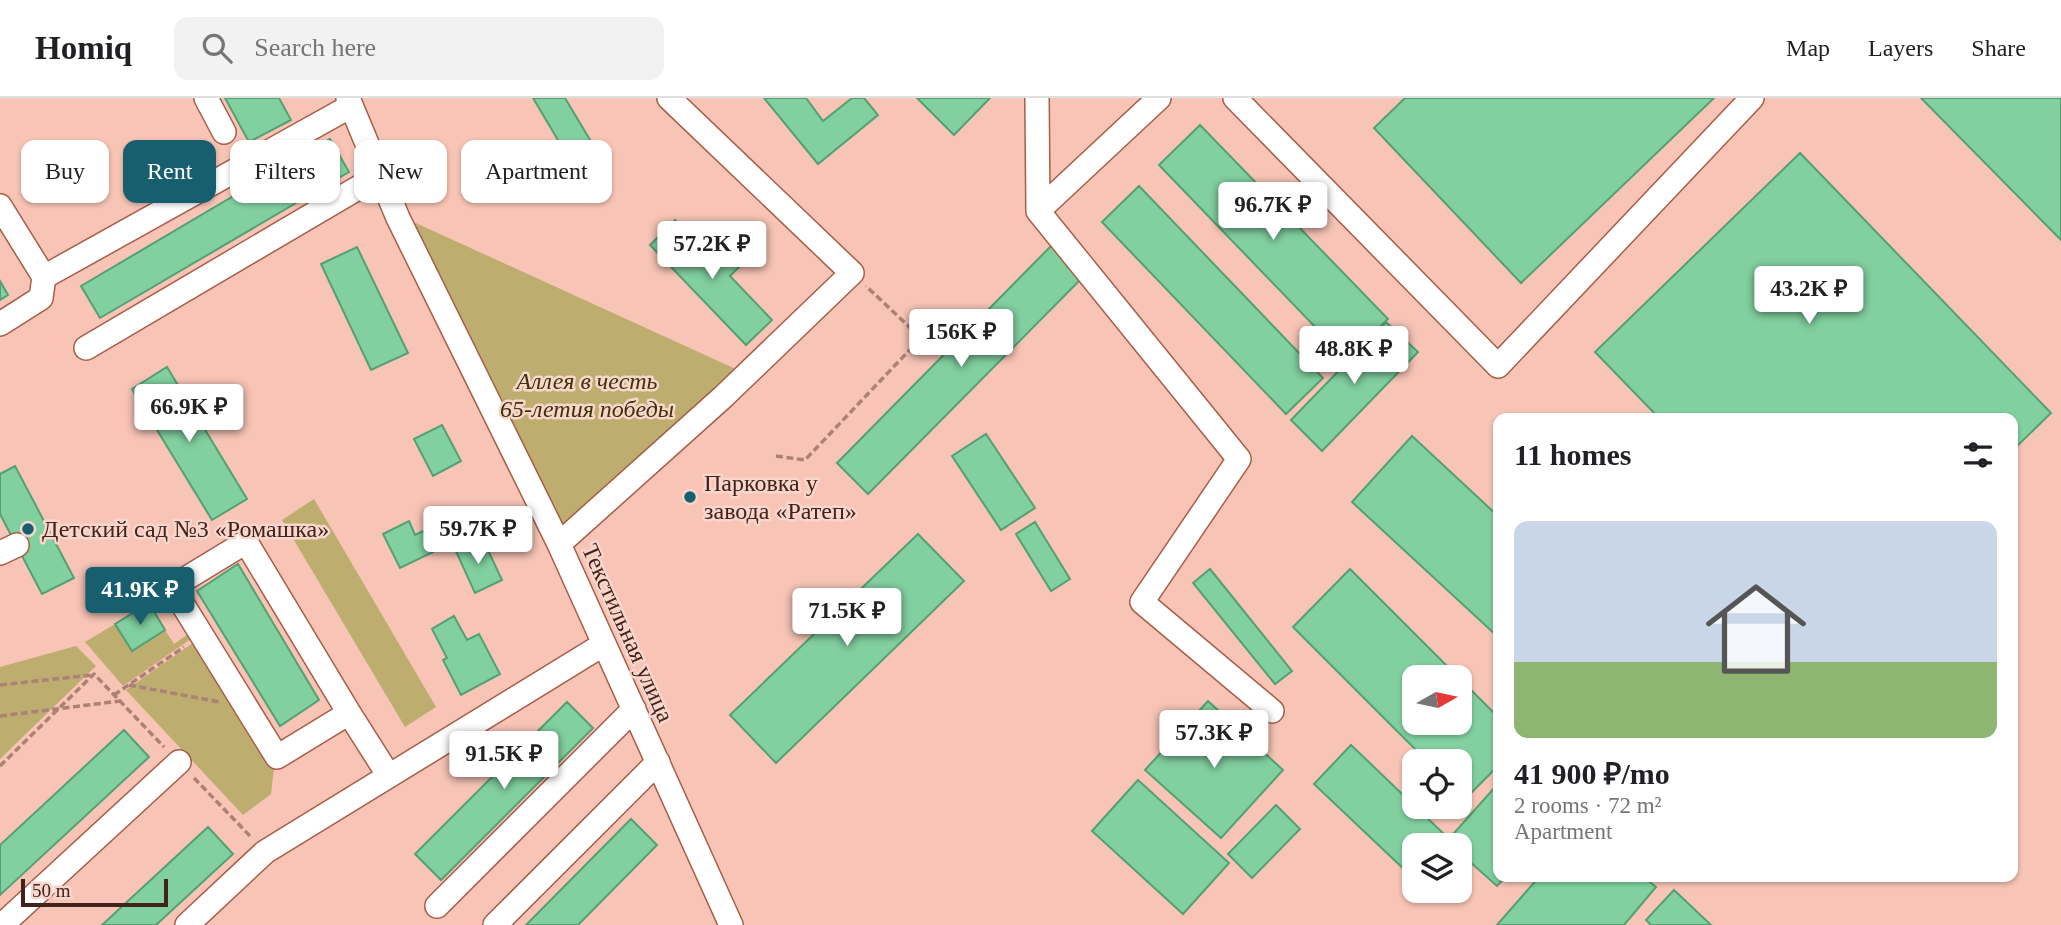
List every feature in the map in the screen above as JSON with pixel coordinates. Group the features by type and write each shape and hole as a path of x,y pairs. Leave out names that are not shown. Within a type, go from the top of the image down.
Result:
{"street":[{"path":"206,98 224,132"},
{"path":"559,544 723,397 852,272 669,98"},
{"path":"1037,98 1038,211 1239,459 1142,602 1272,711"},
{"path":"1038,211 1159,98"},
{"path":"1234,98 1498,366 1752,98"},
{"path":"44,277 349,102"},
{"name":"Текстильная улица","path":"349,102 365,140"},
{"path":"86,348 354,191"},
{"name":"Текстильная улица","path":"392,203 559,544 731,925"},
{"path":"0,206 44,277 41,298 0,324"},
{"path":"349,712 277,757 172,587 246,542 389,776"},
{"path":"187,925 265,852 604,644"},
{"path":"437,906 634,709"},
{"path":"2,925 179,762"},
{"path":"495,925 658,762"}],"path":[{"path":"776,456 805,460 921,338 852,272"},
{"path":"114,695 201,635"},
{"path":"0,685 94,674"},
{"path":"94,674 265,852"},
{"path":"0,766 94,674"},
{"path":"129,685 246,708"},
{"path":"0,716 120,701"}],"green space":[{"name":"Аллея в честь 65-летия победы","path":"407,219 740,371 560,535"},
{"path":"314,499 436,707 405,727 282,520"},
{"path":"115,624 132,650 165,630 174,644 195,629 198,634 123,686 85,642"},
{"path":"200,638 275,760 271,794 243,815 126,690"},
{"path":"76,646 96,666 0,759 0,667"}],"building":[{"path":"225,98 279,98 291,120 248,140"},
{"path":"533,98 565,98 590,140 558,140"},
{"path":"764,98 806,98 823,121 852,98 864,98 878,115 818,164"},
{"path":"917,98 990,98 954,135"},
{"path":"1405,98 1714,98 1521,283 1374,128"},
{"path":"1921,98 2061,98 2061,240"},
{"path":"1200,125 1388,319 1346,359 1159,165"},
{"path":"1800,153 2051,413 2018,445 2018,413 1654,413 1595,352"},
{"path":"340,156 349,172 340,177"},
{"path":"1139,186 1323,378 1286,414 1102,222"},
{"path":"230,198 230,203 296,203 100,318 81,286"},
{"path":"675,220 714,259 727,246 743,263 730,276 772,320 746,345 650,245"},
{"path":"1052,245 1084,276 868,494 837,463"},
{"path":"357,247 408,353 371,370 321,264"},
{"path":"0,281 8,295 0,300"},
{"path":"1386,322 1418,352 1322,451 1291,420"},
{"path":"167,367 247,499 212,520 132,389"},
{"path":"442,425 461,461 433,476 414,439"},
{"path":"986,434 1035,508 1001,530 952,456"},
{"path":"1412,436 1493,511 1493,632 1352,502"},
{"name":"Детский сад №3 «Ромашка»","path":"15,466 74,578 42,594 0,514 0,474"},
{"path":"409,521 415,535 423,531 433,552 400,568 383,534"},
{"path":"1035,522 1070,579 1051,591 1016,534"},
{"path":"918,534 964,581 776,763 730,715"},
{"path":"474,538 481,553 488,550 502,580 475,593 454,547"},
{"path":"238,564 319,700 280,726 197,591"},
{"path":"1210,569 1292,671 1275,684 1193,583"},
{"path":"1350,569 1446,665 1402,665 1402,735 1472,735 1472,691 1493,712 1493,771 1472,792 1472,749 1415,749 1293,627"},
{"path":"149,603 165,630 132,651 115,624"},
{"path":"454,616 467,640 479,634 500,674 461,695 443,660 447,658 432,629"},
{"path":"1208,701 1283,770 1221,838 1145,770"},
{"path":"567,702 593,728 441,880 415,854"},
{"path":"124,730 149,757 0,895 0,845"},
{"path":"1351,745 1402,794 1402,819 1428,819 1443,833 1402,833 1402,867 1314,784"},
{"path":"1138,780 1229,863 1183,914 1092,831"},
{"path":"1493,789 1493,882 1501,882 1497,886 1472,864 1472,833 1454,833 1467,819 1472,819 1472,813"},
{"path":"1276,805 1300,829 1252,878 1228,854"},
{"path":"631,819 657,845 578,925 526,925"},
{"path":"208,827 233,854 156,925 102,925"},
{"path":"1535,882 1650,882 1656,887 1624,925 1497,925"},
{"path":"1674,890 1711,925 1651,925 1646,920"}],"place":[{"name":"Парковка у завода «Ратеп»","path":"690,497"},
{"name":"Детский сад №3 «Ромашка»","path":"28,529"}]}
